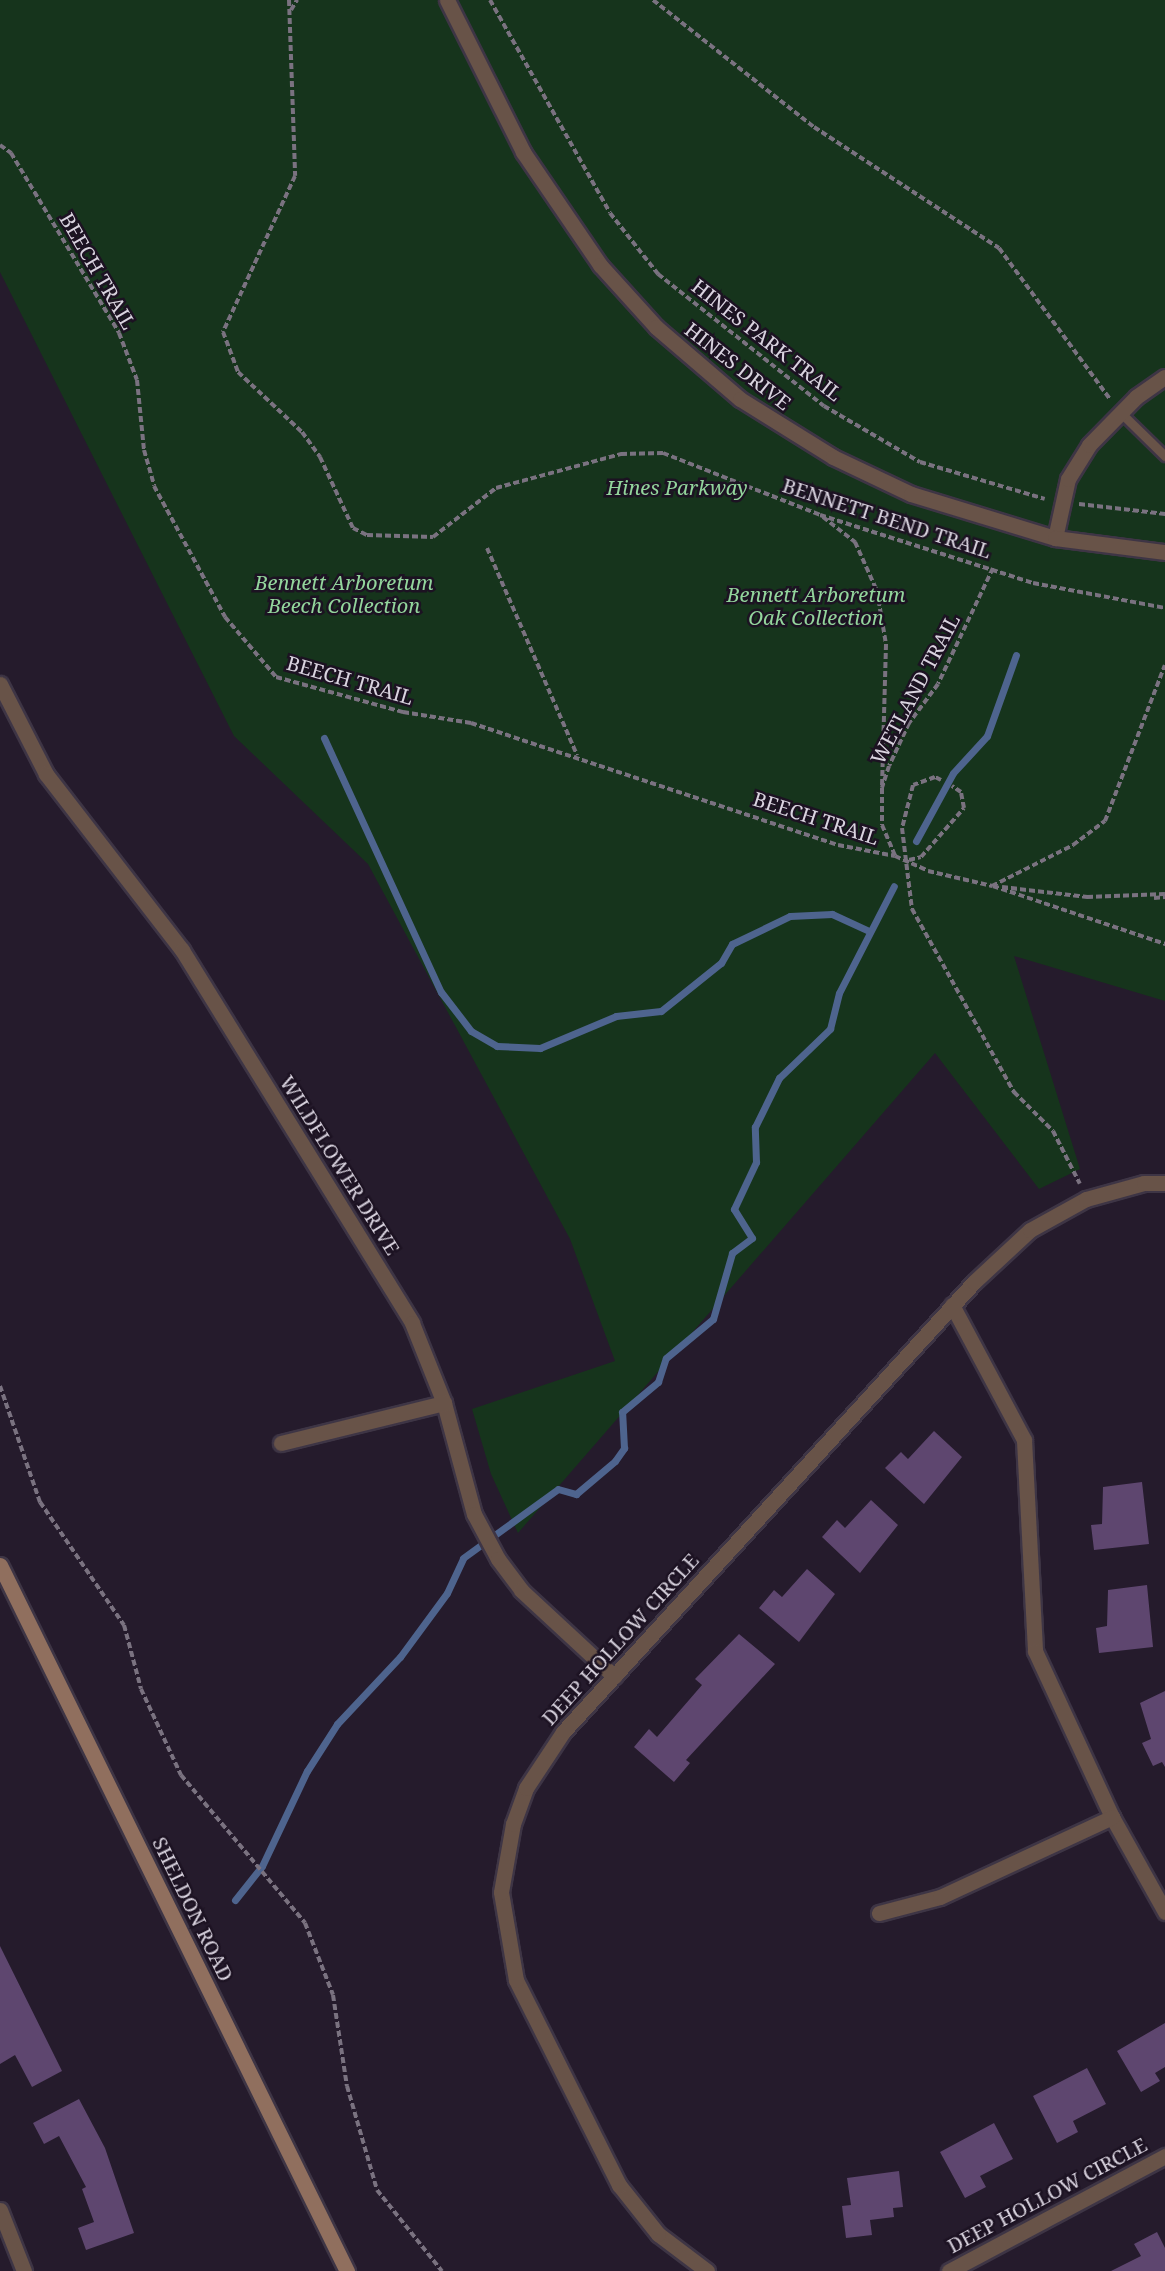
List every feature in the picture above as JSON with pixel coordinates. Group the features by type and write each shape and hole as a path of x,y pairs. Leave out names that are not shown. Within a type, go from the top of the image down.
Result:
{"main road":[{"name":"SHELDON ROAD","path":"0,1565 347,2271"}],"street":[{"name":"HINES DRIVE","path":"447,0 555,204 627,297 707,373 770,420 872,477 980,519 1055,538 1165,552"},
{"path":"1055,538 1061,501 1089,445 1120,412 1165,377"},
{"name":"WILDFLOWER DRIVE","path":"0,684 46,774 207,990 412,1323 444,1403 474,1514 498,1559 521,1590 614,1676"},
{"name":"DEEP HOLLOW CIRCLE","path":"706,2271 658,2234 619,2185 527,2008 503,1926 504,1862 526,1788 551,1748 614,1676 952,1305 1030,1230 1086,1199 1144,1183 1165,1183"},
{"path":"952,1305 1024,1440 1035,1651 1112,1817 1165,1912"},
{"path":"281,1443 444,1403"},
{"path":"879,1913 940,1897 1112,1817"},
{"name":"DEEP HOLLOW CIRCLE","path":"949,2271 1165,2156"},
{"path":"0,2210 24,2271"}],"lane":[{"path":"1120,412 1165,456"}],"path":[{"name":"BENNETT BEND TRAIL","path":"289,0 295,176 223,332 238,372 302,432 320,457 352,528 367,536 433,537 496,488 621,454 663,453 820,515 993,568 1033,583 1165,608"},
{"path":"291,12 297,0"},
{"name":"HINES PARK TRAIL","path":"490,0 610,213 658,274 824,406 920,462 1020,495 1165,514"},
{"path":"653,0 814,127 999,248 1120,412"},
{"name":"BEECH TRAIL","path":"0,145 11,153 119,333 138,380 144,450 154,486 225,617 276,677 403,712 471,723 577,755 838,845 895,856"},
{"path":"820,515 855,542 877,591 886,644 882,788"},
{"path":"487,548 577,755"},
{"name":"WETLAND TRAIL","path":"895,856 882,825 882,788 909,723 938,684 993,568"},
{"path":"992,886 1073,845 1105,821 1165,665"},
{"path":"941,780 935,777 913,785 902,850 909,860 912,909 1014,1092 1053,1131 1086,1199"},
{"path":"909,860 921,857 964,808 961,792 952,786"},
{"path":"895,856 909,860 928,871 992,886 1165,944"},
{"path":"992,886 1144,898 1165,896"},
{"path":"0,1386 40,1502 124,1625 160,1737 182,1775 226,1823 305,1923 333,1995 347,2086 377,2190 442,2271"}],"green space":[{"name":"Hines Parkway","path":"0,0 1165,0 1165,1001 1014,956 1080,1169 1039,1189 935,1053 518,1533 491,1474 472,1409 615,1361 570,1239 368,864 234,736 0,272"}],"building":[{"path":"934,1431 962,1457 924,1504 885,1468 901,1452 908,1459"},
{"path":"1142,1482 1149,1544 1094,1550 1091,1525 1102,1524 1103,1487"},
{"path":"871,1500 898,1525 860,1573 822,1537 837,1520 845,1528"},
{"path":"807,1569 835,1594 799,1642 759,1608 774,1590 782,1597"},
{"path":"1147,1585 1153,1647 1099,1653 1096,1628 1107,1626 1108,1590"},
{"path":"739,1634 775,1664 686,1760 690,1763 674,1782 634,1747 649,1729 657,1737 702,1685 695,1679"},
{"path":"1165,1691 1165,1767 1162,1762 1153,1766 1142,1743 1151,1739 1140,1703"},
{"path":"0,1946 62,2071 32,2087 15,2055 0,2064"},
{"path":"1165,2023 1165,2067 1155,2073 1160,2081 1141,2092 1117,2051"},
{"path":"1087,2068 1106,2104 1073,2121 1078,2132 1057,2143 1033,2096"},
{"path":"79,2099 105,2148 134,2233 86,2250 78,2228 94,2222 82,2189 86,2187 59,2136 44,2144 33,2123"},
{"path":"994,2123 1013,2159 980,2176 986,2187 965,2198 940,2152"},
{"path":"899,2171 903,2207 893,2208 894,2217 870,2220 872,2235 846,2238 842,2206 851,2205 847,2178"},
{"path":"1157,2232 1165,2248 1165,2271 1111,2271 1141,2256 1134,2244"}],"waterway":[{"path":"916,841 953,773 987,736 1016,655"},
{"path":"324,738 441,992 471,1031 497,1046 540,1048 616,1016 661,1011 721,963 732,944 790,916 832,914 869,931"},
{"path":"235,1900 262,1866 307,1771 337,1724 400,1657 447,1593 463,1558 558,1489 576,1494 615,1461 624,1448 622,1412 658,1382 666,1358 713,1319 732,1253 752,1238 734,1209 756,1162 755,1127 779,1078 830,1029 839,993 894,886"}],"park label":[{"name":"Bennett Arboretum Beech Collection","path":"344,594"},
{"name":"Bennett Arboretum Oak Collection","path":"816,606"}]}
